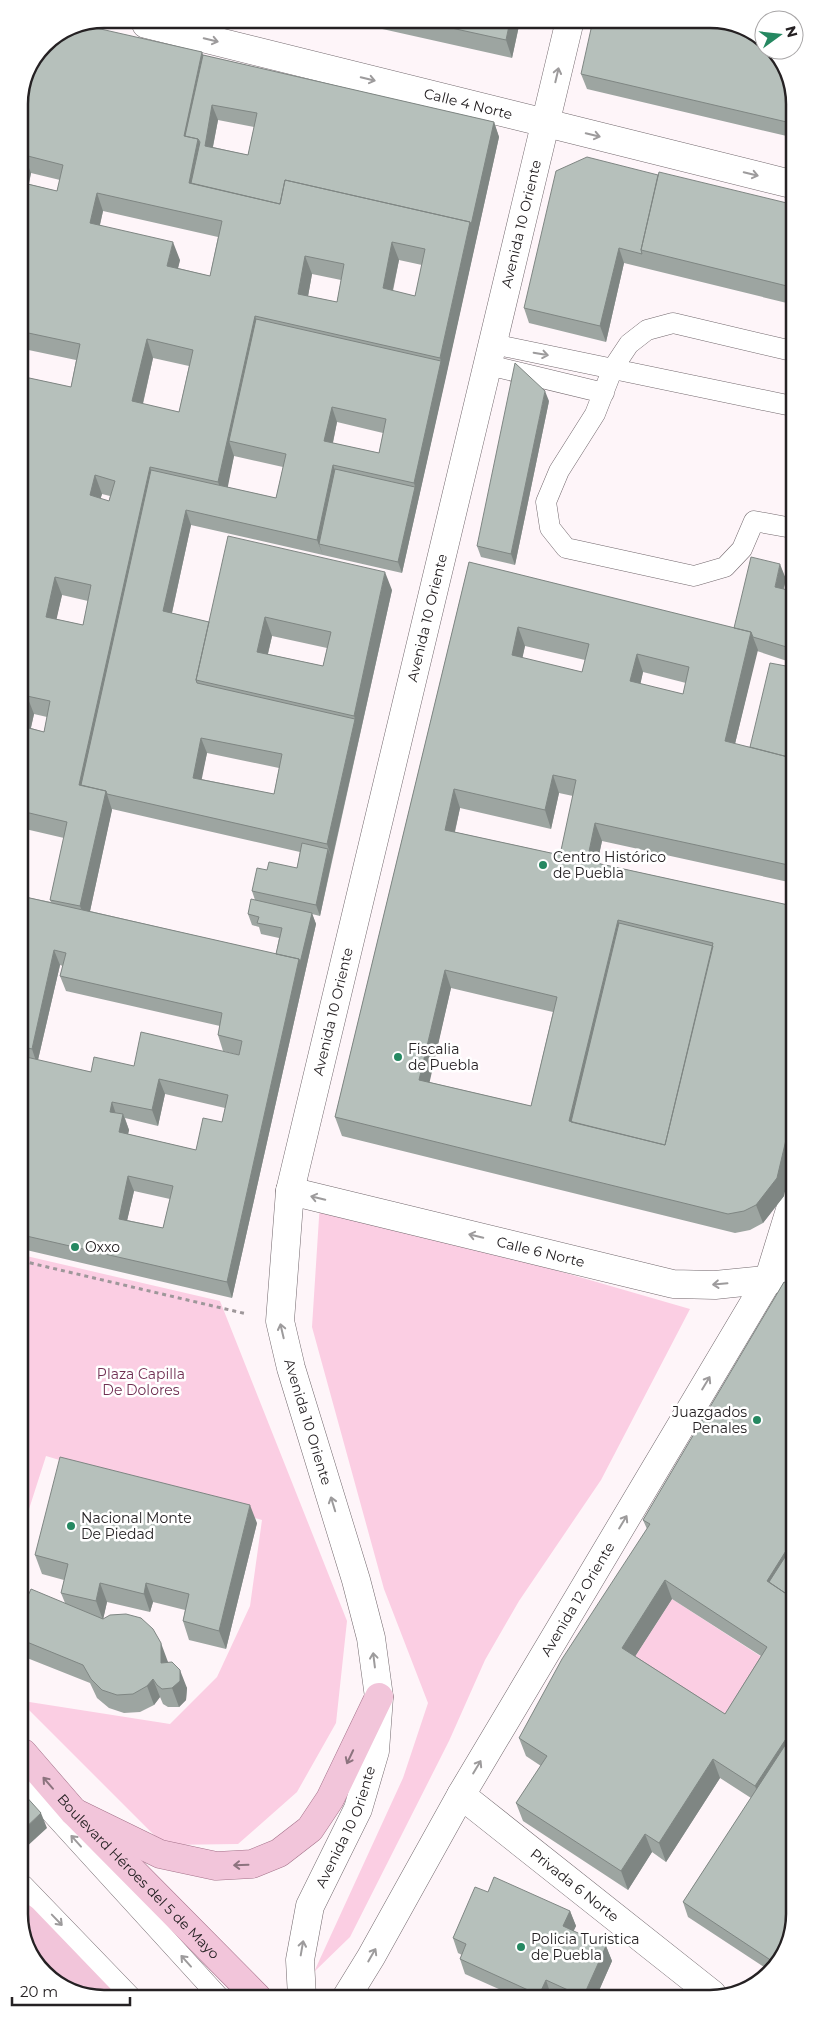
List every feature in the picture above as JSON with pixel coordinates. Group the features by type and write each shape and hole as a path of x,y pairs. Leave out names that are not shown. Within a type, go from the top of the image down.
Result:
{"main road":[{"name":"Calle 4 Norte","path":"158,27 786,183"},
{"name":"Avenida 10 Oriente","path":"302,1989 300,1960 310,1906 358,1809 375,1752 379,1697 371,1638 356,1580 291,1368 280,1321 290,1191 568,28"},
{"name":"Calle 6 Norte","path":"290,1191 673,1284 715,1285 781,1277"},
{"name":"Avenida 12 Oriente","path":"351,1989 461,1795 781,1277 786,1246"},
{"path":"74,1812 160,1854 216,1866 252,1864 280,1853 310,1829 330,1799 379,1697"},
{"name":"Boulevard Héroes del 5 de Mayo","path":"27,1759 74,1812 249,1989"},
{"name":"Privada 6 Norte","path":"461,1795 707,1990"},
{"path":"28,1924 90,1988"}],"lane":[{"path":"786,350 673,324 647,330 628,344 613,368 595,414 559,471 546,502 550,528 566,548 694,576 725,567 742,549 754,521 786,527"},
{"path":"490,355 613,368 786,405"},
{"path":"490,355 604,392"},
{"path":"27,1786 212,1989"},
{"path":"27,1889 123,1989"}],"path":[{"path":"27,1262 280,1321"}],"green space":[{"path":"320,1202 690,1309 601,1480 519,1601 485,1660 449,1741 350,1937 314,1972 403,1778 428,1703 384,1589 312,1327"},
{"name":"Plaza Capilla De Dolores","path":"27,1256 220,1301 347,1621 336,1723 297,1792 238,1844 164,1845 27,1708 27,1702 170,1724 217,1677 250,1606 262,1520 46,1456 27,1515"},
{"path":"672,1599 774,1665 731,1732 629,1666"}],"building":[{"path":"96,28 202,52 184,136 198,139 189,183 280,204 285,180 470,222 440,358 255,316 218,482 150,467 79,785 106,791 80,906 50,900 67,822 28,813 28,728 44,732 50,701 28,696 28,378 71,387 80,344 28,333 28,184 57,191 63,165 28,156 28,98 30,84 40,61 61,40 74,33","holes":["97,193 222,221 210,276 167,266 173,242 90,223","392,242 425,249 415,296 383,288","305,256 344,264 337,302 298,294","147,339 193,350 179,412 132,401","95,475 115,481 109,501 90,495","55,577 91,585 83,625 46,617"]},
{"path":"449,28 509,28 506,40"},
{"path":"591,28 716,28 735,32 749,38 754,41 754,60 773,60 776,65 785,89 786,122 581,74"},
{"path":"203,55 494,122 471,225 470,222 285,180 280,204 191,183 200,142 198,139 185,136","holes":["212,105 257,113 248,155 205,146"]},
{"path":"587,157 658,175 641,250 642,254 619,248 600,326 524,308 556,171"},
{"path":"659,172 786,203 786,286 641,250"},
{"path":"256,319 441,361 414,483 333,465 317,540 186,510 163,611 209,622 196,680 197,683 355,719 327,844 107,794 106,791 81,785 151,470 276,498 286,454 229,441","holes":["332,407 386,419 379,453 324,441","201,738 282,754 274,794 193,778"]},
{"path":"515,363 545,391 511,554 477,546"},
{"path":"335,469 415,487 398,562 319,544"},
{"path":"228,536 385,572 354,716 196,680","holes":["265,617 331,632 323,666 257,652"]},
{"path":"751,557 780,564 775,587 786,590 786,647 753,637 751,632 734,628"},
{"path":"469,562 751,632 725,741 786,756 786,864 595,823 587,861 786,904 786,1140 777,1178 756,1205 744,1211 728,1214 335,1117","holes":["518,627 589,644 582,672 512,655","637,654 689,667 683,694 630,681","553,775 576,780 560,855 445,830 454,789 545,810","618,920 713,943 665,1145 569,1121","445,970 557,997 531,1106 419,1080"]},
{"path":"770,663 786,666 786,756 750,747"},
{"path":"302,843 328,849 316,905 252,891 257,868 267,870 269,862 297,868"},
{"path":"28,897 299,959 227,1282 27,1236 27,1057 91,1072 94,1057 134,1066 141,1032 239,1055 242,1041 218,1035 222,1013 60,976 66,953 54,950 32,1049 27,1048","holes":["159,1079 228,1095 222,1122 203,1118 196,1150 119,1132 123,1114 110,1112 112,1102 152,1110","128,1176 173,1186 163,1228 119,1219"]},
{"path":"251,899 312,913 300,963 299,959 276,954 282,928 257,923 259,917 248,914"},
{"path":"619,923 713,946 665,1145 571,1122"},
{"path":"784,1282 786,1283 786,1551 767,1581 786,1594 786,1739 755,1786 713,1759 659,1843 645,1834 621,1871 516,1803 547,1756 519,1738 562,1659 650,1524 643,1520","holes":["665,1580 767,1647 725,1714 622,1648"]},
{"path":"60,1457 250,1505 219,1631 183,1621 189,1594 146,1583 144,1594 100,1583 96,1601 61,1593 68,1564 35,1555"},
{"path":"786,1555 786,1594 769,1582"},
{"path":"31,1589 103,1619 110,1615 126,1614 141,1618 153,1629 161,1643 161,1663 172,1662 180,1670 180,1681 172,1688 162,1689 153,1679 147,1686 133,1694 117,1695 102,1690 91,1679 83,1665 27,1642 27,1598"},
{"path":"786,1744 786,1914 785,1928 774,1956 770,1960 683,1902"},
{"path":"27,1798 41,1813 27,1826"},
{"name":"Policia Turistica de Puebla","path":"494,1877 570,1911 563,1926 606,1946 586,1990 567,1990 546,1980 541,1990 527,1990 460,1959 466,1944 453,1938 475,1887 488,1892"}],"place":[{"name":"Centro Histórico de Puebla","path":"543,865"},
{"name":"Fiscalia de Puebla","path":"398,1057"},
{"name":"Oxxo","path":"75,1247"},
{"name":"Juazgados Penales","path":"757,1420"},
{"name":"Nacional Monte De Piedad","path":"71,1526"},
{"name":"Policia Turistica de Puebla","path":"521,1947"}]}
